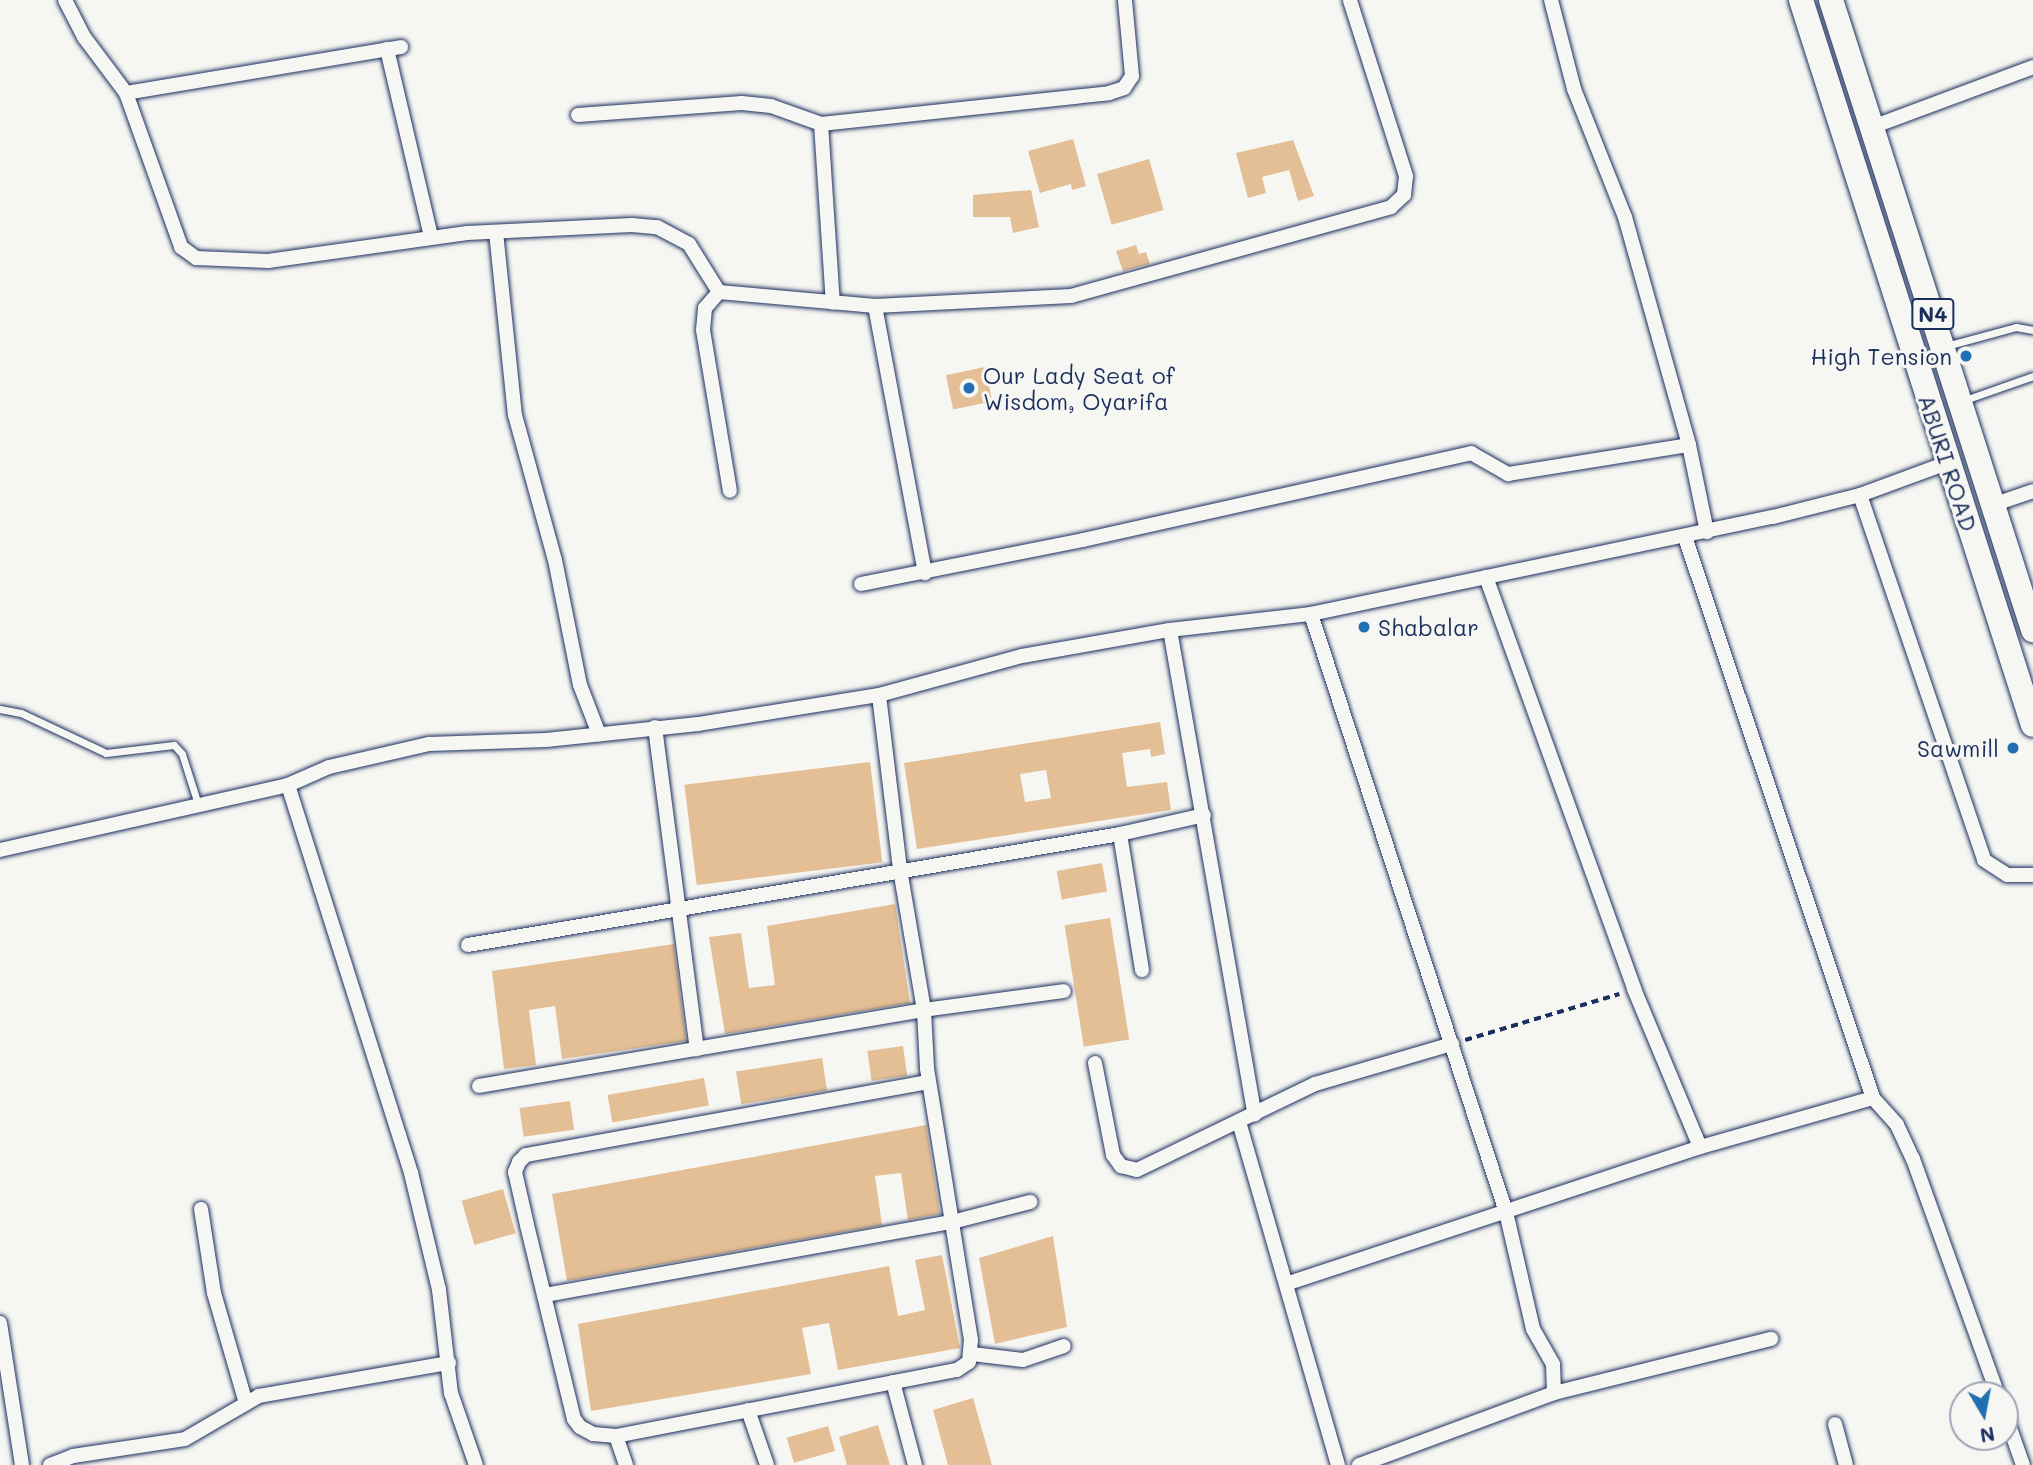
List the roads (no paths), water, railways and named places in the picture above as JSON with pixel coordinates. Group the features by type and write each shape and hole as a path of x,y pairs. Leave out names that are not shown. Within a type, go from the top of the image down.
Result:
{"highway":[{"name":"ABURI ROAD","path":"1801,0 2033,725"},
{"name":"ABURI ROAD","path":"1831,0 2031,616"}],"street":[{"path":"65,0 84,37 125,93 181,247 196,258 268,261 431,237 496,232 657,227 689,244 719,292"},
{"path":"578,115 742,103 771,106 821,124 1124,88 1132,76 1133,59 1125,0"},
{"path":"719,292 875,306 1071,296 1391,207 1404,195 1406,176 1350,0"},
{"path":"1551,0 1574,89 1625,217 1689,445 1707,531"},
{"path":"125,93 394,48 431,237"},
{"path":"1872,127 2033,67"},
{"path":"821,124 833,303"},
{"path":"496,232 515,415 555,560 580,685 599,734"},
{"path":"719,292 705,307 703,330 730,491"},
{"path":"875,306 925,573"},
{"path":"861,584 925,573 1471,453 1508,474 1689,445"},
{"path":"0,850 288,785 354,760 429,744 521,742 599,734 879,695 1022,656 1170,630 1311,614 1685,537 1860,495 1947,463"},
{"path":"1995,505 2033,491"},
{"path":"1860,495 1984,860 2007,875 2033,875"},
{"path":"1685,537 1873,1098 1897,1125 1913,1159 1993,1381"},
{"path":"1486,577 1634,989 1700,1147"},
{"path":"1311,614 1506,1212 1533,1329 1553,1364 1554,1393"},
{"path":"1170,630 1255,1115"},
{"path":"879,695 900,870 924,1010 928,1082 972,1354 969,1362 957,1370 616,1436 593,1434 580,1427 574,1419 515,1172 526,1155 928,1082"},
{"path":"655,727 697,1049"},
{"path":"288,785 411,1173 439,1290 451,1393 476,1465"},
{"path":"468,945 1121,834 1204,815"},
{"path":"1121,834 1142,970"},
{"path":"479,1086 924,1010 1065,991"},
{"path":"1095,1063 1113,1155 1121,1166 1137,1170 1315,1084 1452,1044"},
{"path":"1289,1283 1700,1147 1873,1098"},
{"path":"1239,1122 1289,1283 1338,1465"},
{"path":"545,1295 952,1222 1030,1202"},
{"path":"201,1209 214,1293 246,1403"},
{"path":"0,1323 22,1465"},
{"path":"1359,1465 1554,1393 1771,1339"},
{"path":"972,1354 1023,1360 1064,1346"},
{"path":"50,1465 72,1456 185,1440 259,1396 337,1380 449,1363"},
{"path":"893,1382 915,1465"},
{"path":"748,1410 767,1465"},
{"path":"1835,1424 1846,1465"},
{"path":"616,1436 626,1465"}],"lane":[{"path":"1944,347 2016,327 2033,330"},
{"path":"1962,401 2033,376"},
{"path":"0,709 21,713 106,752 174,745 182,754 198,804"}],"place":[{"name":"High Tension","path":"1966,356"},
{"name":"Our Lady Seat of Wisdom, Oyarifa","path":"969,388"},
{"name":"Shabalar","path":"1364,627"},
{"name":"Sawmill","path":"2013,748"}]}
